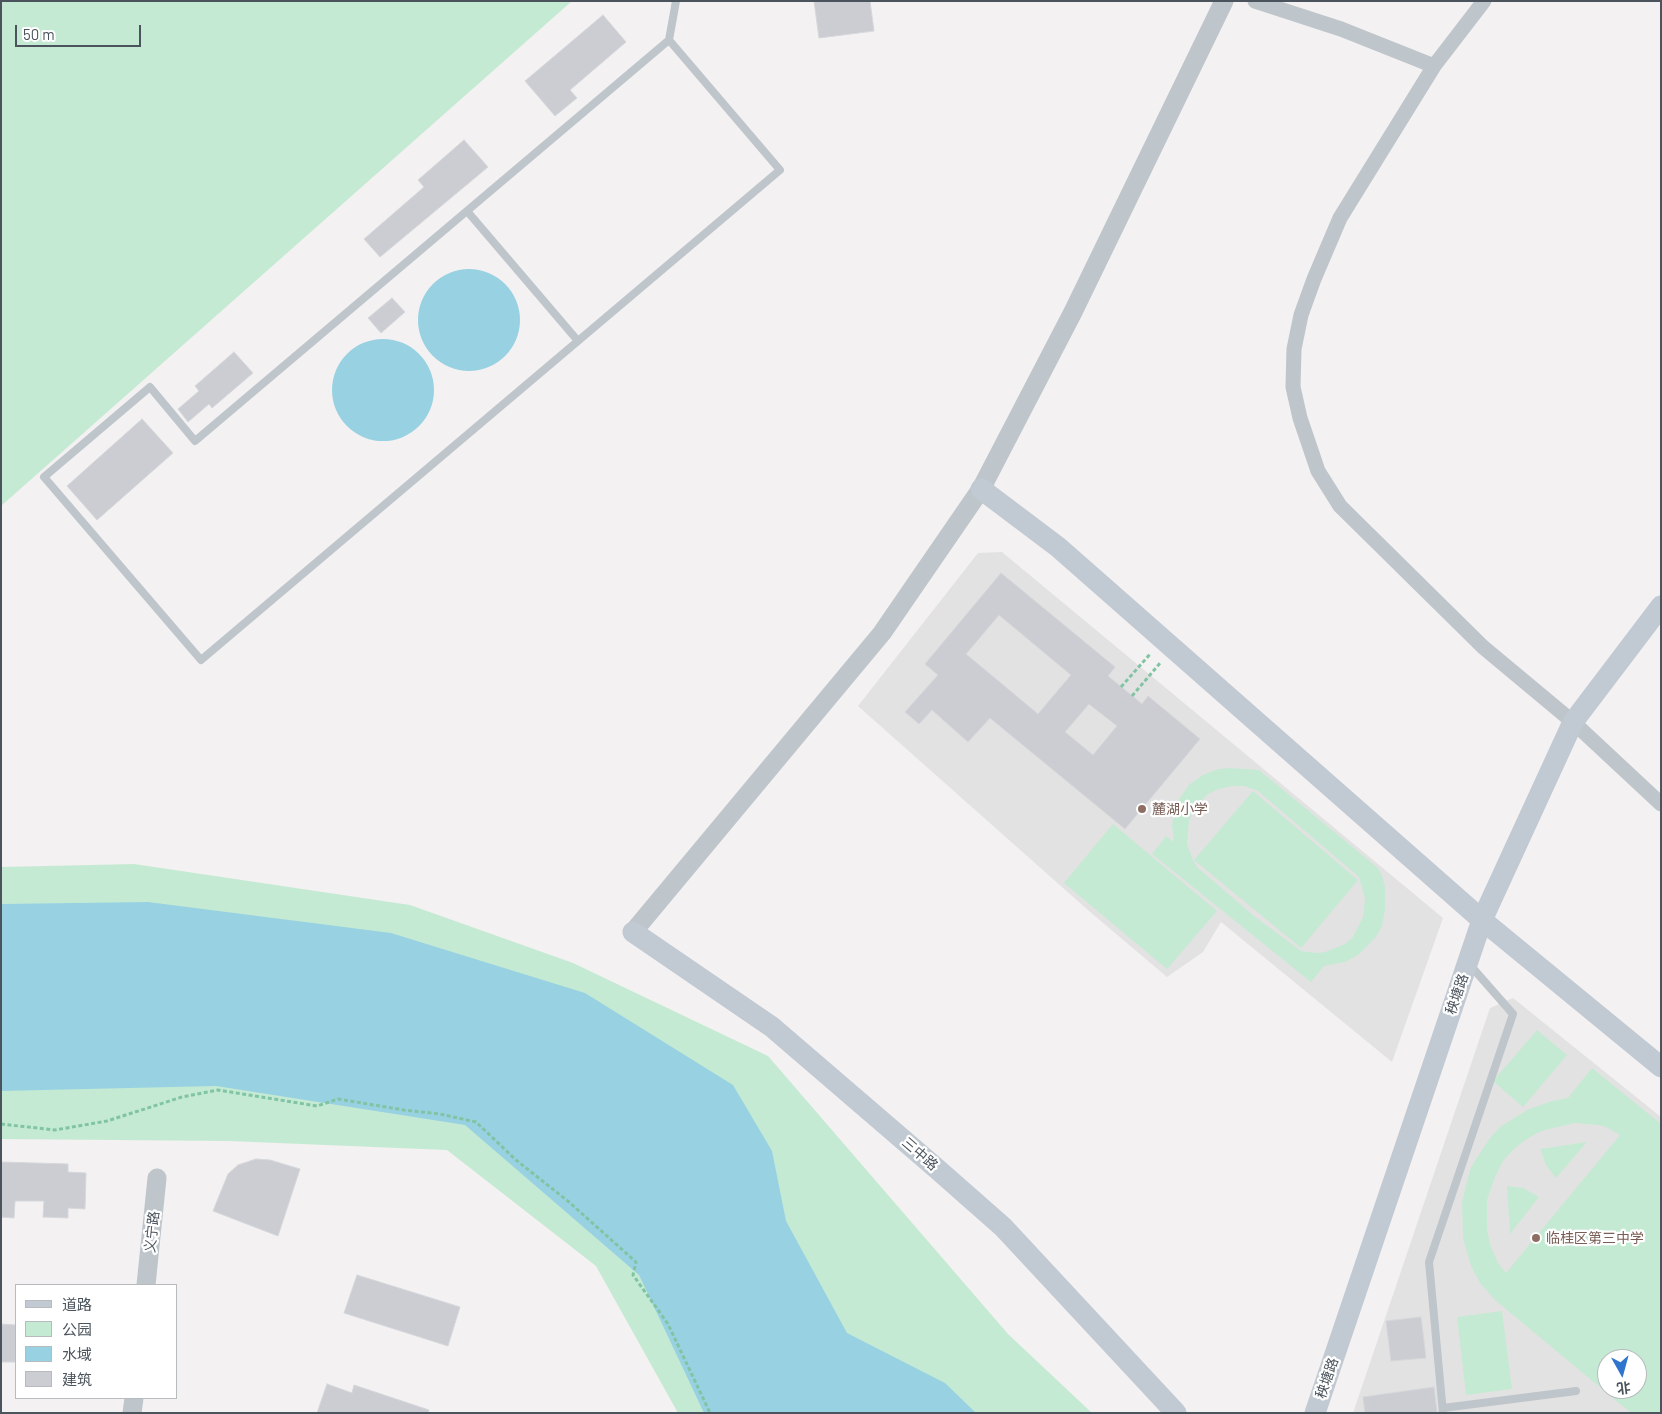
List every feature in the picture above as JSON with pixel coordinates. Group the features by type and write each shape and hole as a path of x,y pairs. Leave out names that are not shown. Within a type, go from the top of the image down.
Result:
{"main road":[{"path":"981,489 1058,547 1482,920 1661,1067"},
{"name":"秧塘路","path":"1315,1413 1482,920 1573,722 1661,606"},
{"name":"三中路","path":"633,932 772,1027 944,1174 1003,1227 1176,1413"}],"street":[{"path":"633,932 882,633 981,489 1073,312 1224,1"},
{"path":"1254,1 1341,29 1434,66"},
{"path":"1484,1 1434,66 1340,218 1314,279 1301,316 1294,348 1294,387 1300,418 1318,471 1340,506 1483,647 1573,722 1661,804"},
{"name":"义宁路","path":"146,1284 157,1178"},
{"path":"132,1413 134,1399"}],"lane":[{"path":"668,40 780,170 201,660 44,477 150,388 195,441 668,40 676,1"},
{"path":"467,211 578,341"},
{"path":"1468,962 1513,1014 1429,1262 1443,1410 1576,1391"}],"path":[{"path":"1121,687 1168,644"},
{"path":"1132,696 1168,644"},
{"path":"1,1124 55,1130 107,1121 182,1097 218,1090 317,1106 338,1099 440,1114 476,1122 516,1160 569,1202 636,1262 634,1275 668,1324 710,1413"}],"shaded area":[{"name":"麓湖小学","path":"1002,552 1443,918 1392,1062 1221,922 1203,952 1167,977 1089,911 858,706 978,553"},
{"name":"临桂区第三中学","path":"1513,998 1661,1117 1661,1413 1353,1413 1490,1008"}],"green space":[{"path":"1,1 572,1 1,506"},
{"path":"1218,769 1259,770 1378,868 1385,887 1385,910 1382,926 1376,937 1358,955 1345,962 1324,966 1311,982 1152,854 1166,836 1174,842 1172,826 1175,804 1190,784 1203,775","holes":["1244,786 1258,791 1359,877 1365,898 1363,917 1353,937 1345,944 1325,952 1301,951 1254,916 1197,867 1187,844 1189,821 1192,813 1208,794 1219,789"]},
{"path":"1253,791 1358,880 1301,948 1194,860"},
{"path":"1113,824 1217,911 1167,969 1064,883"},
{"path":"134,864 410,905 573,963 768,1056 1008,1334 1092,1413 678,1413 596,1266 447,1150 229,1141 1,1139 1,867"},
{"path":"1537,1030 1567,1055 1523,1107 1493,1081"},
{"path":"1592,1068 1661,1124 1661,1413 1631,1413 1614,1399 1647,1399 1647,1349 1597,1349 1597,1385 1495,1300 1480,1283 1471,1266 1463,1238 1462,1203 1471,1167 1490,1138 1500,1127 1527,1110 1552,1101 1568,1098","holes":["1575,1123 1598,1125 1620,1135 1506,1273 1498,1263 1491,1247 1487,1230 1487,1200 1503,1161 1525,1140 1541,1131"]},
{"path":"1587,1142 1556,1178 1546,1165 1540,1149"},
{"path":"1507,1186 1523,1188 1539,1197 1510,1234"},
{"path":"1502,1311 1512,1389 1466,1395 1457,1317"}],"water":[{"path":"469,269 488,273 505,284 516,301 520,320 516,339 505,356 488,367 469,371 450,367 433,356 422,339 418,320 422,301 433,284 450,273"},
{"path":"383,339 402,343 419,354 430,371 434,390 430,409 419,426 402,437 383,441 364,437 347,426 336,409 332,390 336,371 347,354 364,343"},
{"path":"148,902 391,933 585,993 733,1085 772,1151 786,1221 847,1333 945,1383 976,1413 704,1413 639,1275 465,1125 216,1086 1,1091 1,904"}],"building":[{"path":"814,1 870,1 874,31 819,38"},
{"path":"603,15 626,42 570,90 577,98 555,116 525,81"},
{"path":"464,140 488,167 380,257 364,239 424,187 418,180"},
{"path":"392,298 405,312 381,333 368,318"},
{"path":"234,352 253,373 212,408 209,404 188,422 178,409 199,391 195,386"},
{"path":"142,419 173,453 97,520 67,486"},
{"path":"1001,573 1115,667 1108,676 1142,704 1148,696 1200,739 1125,829 990,718 968,742 932,710 919,724 905,712 938,675 925,664","holes":["999,615 1071,675 1038,714 966,654","1089,704 1117,726 1093,755 1065,732"]},
{"path":"256,1159 270,1160 300,1169 278,1236 213,1211 228,1174 238,1165"},
{"path":"1,1162 68,1164 68,1172 86,1173 85,1209 68,1208 68,1218 43,1217 44,1201 15,1201 14,1218 1,1217"},
{"path":"357,1275 460,1307 448,1346 344,1313"},
{"path":"1421,1317 1426,1358 1391,1361 1386,1321"},
{"path":"1,1324 15,1325 15,1362 1,1362"},
{"path":"327,1384 352,1393 354,1385 429,1410 428,1413 317,1413"},
{"path":"1434,1387 1437,1413 1365,1413 1363,1397"}],"place":[{"name":"麓湖小学","path":"1142,809"},
{"name":"临桂区第三中学","path":"1536,1238"}]}
